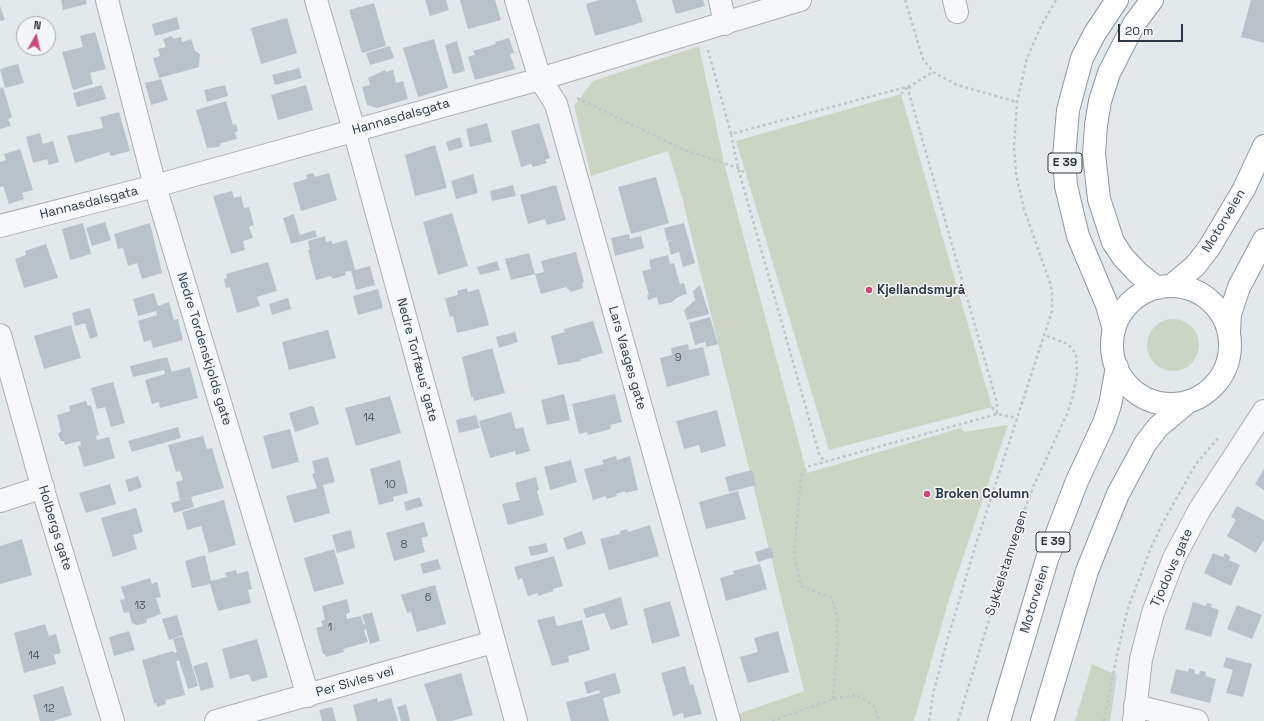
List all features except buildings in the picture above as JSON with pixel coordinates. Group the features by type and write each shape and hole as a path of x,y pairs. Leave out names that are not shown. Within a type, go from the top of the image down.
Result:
{"highway":[{"name":"E 39","path":"1118,0 1095,33 1082,58 1068,110 1064,157 1066,186 1076,230 1107,304 1114,330 1113,349 1117,367 1124,379 1134,390 1146,398 1160,402 1174,403 1189,401"},
{"name":"E 39","path":"1152,0 1134,24 1109,73 1100,101 1096,125 1094,154 1099,199 1113,242 1128,262 1164,287"},
{"name":"Motorveien","path":"1164,287 1195,266 1209,248 1244,189 1264,146"},
{"name":"E 39","path":"1042,721 1087,571 1118,494 1145,444 1158,427 1189,401 1202,395 1213,386 1222,375 1228,362 1230,347 1230,314 1238,287 1264,240"},
{"name":"E 39","path":"1114,330 1120,316 1130,303 1142,294 1164,287 1194,290 1213,303 1220,312 1229,333"},
{"name":"Motorveien","path":"999,721 1047,559 1074,487 1104,423 1110,405 1117,367"}],"street":[{"name":"Nedre Tordenskjolds gate","path":"107,0 155,186 308,696"},
{"name":"Nedre Torfæus' gate","path":"316,0 354,130 493,642 516,721"},
{"name":"Lars Vaages gate","path":"516,0 540,79 556,104 729,721"},
{"path":"720,0 725,24"},
{"name":"Hannasdalsgata","path":"0,226 155,186 540,79 800,0"},
{"name":"Holbergs gate","path":"0,335 43,488 113,721"},
{"name":"Tjodolvs gate","path":"1134,714 1141,660 1153,613 1174,558 1200,509 1264,411"},
{"path":"0,501 43,488"},
{"name":"Per Sivles vei","path":"216,721 493,642"},
{"path":"1134,714 1197,721"}],"path":[{"path":"905,0 923,58 934,72 957,85 1017,102"},
{"path":"929,721 934,690 947,641 976,544 1052,311 1052,292 1024,209 1016,174 1014,148 1017,102 1027,58 1042,24 1056,0"},
{"path":"703,30 731,134 738,168 818,454 824,462"},
{"path":"901,94 910,86 934,72"},
{"path":"731,134 910,86"},
{"path":"910,86 909,93 998,403 998,414"},
{"path":"572,95 682,149 738,168 745,173"},
{"name":"Sykkelstamvegen","path":"958,721 1014,538 1034,485 1067,414 1073,396 1078,363 1076,354 1068,344 1044,335"},
{"path":"992,407 998,414"},
{"path":"833,699 838,645 837,618 832,598 801,586 794,555 800,477 810,466 998,414 1017,418"},
{"path":"772,721 833,699 857,695 874,706 879,721"}],"green space":[{"path":"699,46 725,167 807,473 961,428 964,432 1008,425 949,599 914,721 718,721 804,691 682,197 668,151 591,176 574,106 593,81"},
{"name":"Kjellandsmyrå","path":"901,94 992,407 829,450 736,141"},
{"path":"1168,319 1178,319 1188,323 1195,330 1199,340 1199,350 1195,360 1188,367 1178,371 1168,371 1158,367 1151,360 1147,350 1147,340 1151,330 1158,323"},
{"path":"1092,664 1117,675 1110,721 1075,721"}],"place":[{"name":"Kjellandsmyrå","path":"869,290"},
{"name":"Broken Column","path":"927,494"}]}
